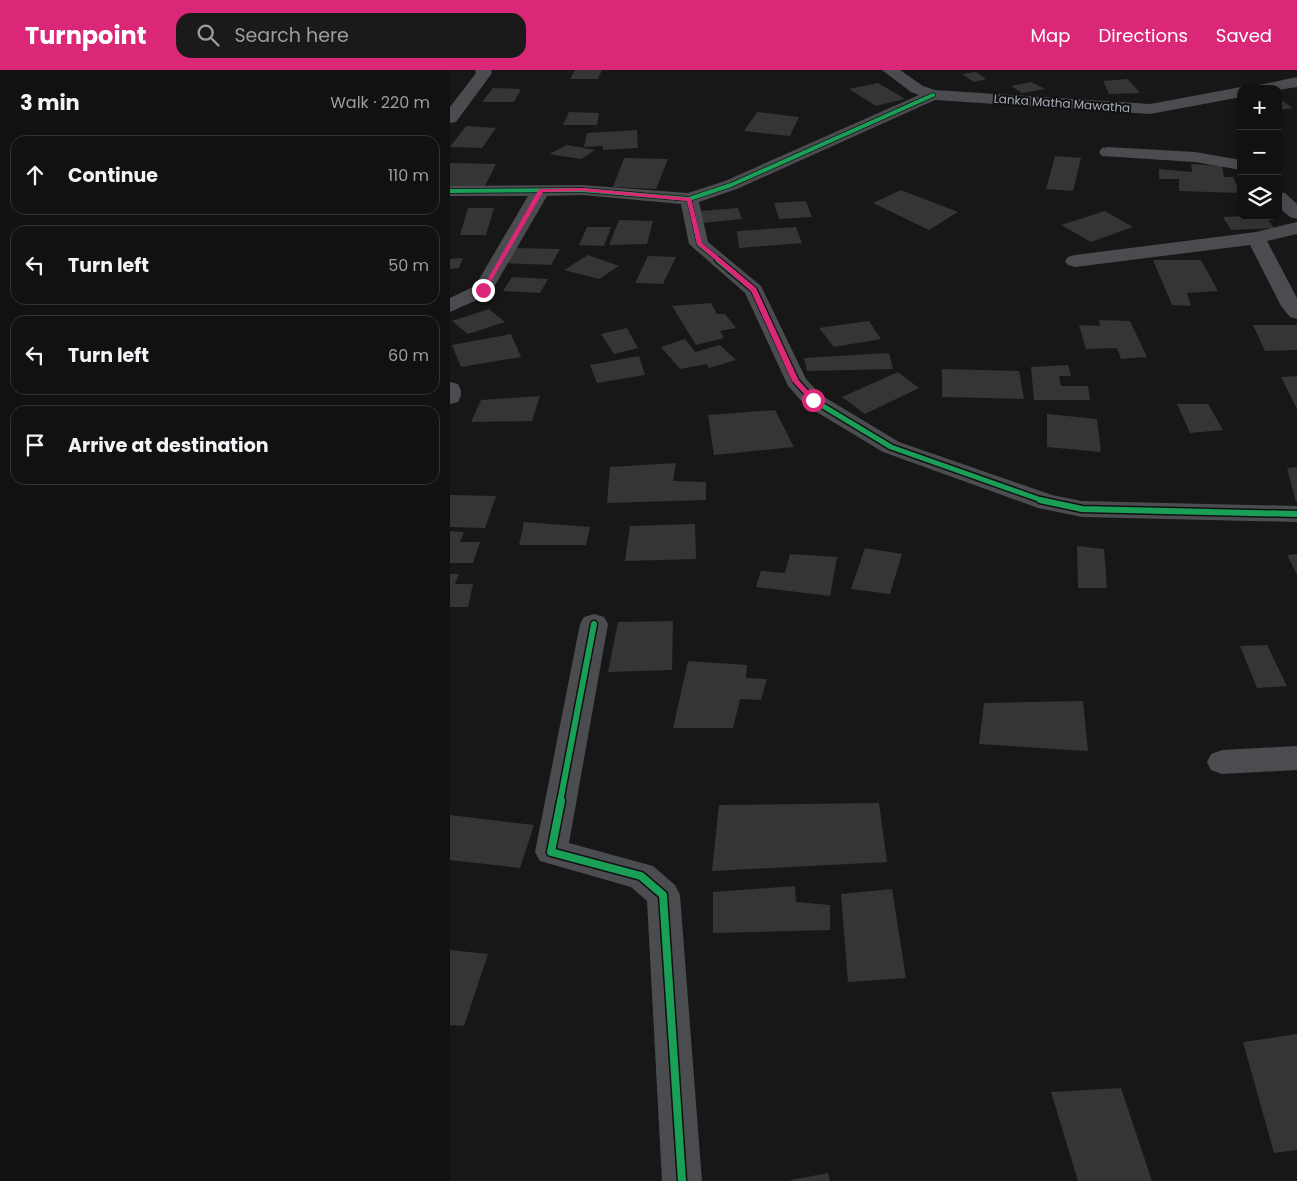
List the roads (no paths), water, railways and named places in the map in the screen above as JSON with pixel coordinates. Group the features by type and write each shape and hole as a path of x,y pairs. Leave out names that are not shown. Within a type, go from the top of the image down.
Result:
{"street":[{"path":"450,118 484,72 483,70"},
{"name":"Lanka Matha Mawatha","path":"890,70 917,89 933,95 1150,109 1237,93"},
{"path":"1281,85 1297,82"},
{"path":"450,191 582,190 689,199 731,185 933,95"},
{"path":"1108,152 1195,157 1237,164"},
{"path":"450,306 483,290 541,190"},
{"path":"689,199 699,244 754,290 796,381 813,400 891,446 1047,502 1082,509 1297,514"},
{"path":"1282,201 1297,214"},
{"path":"1074,261 1256,238 1297,228"},
{"path":"1256,238 1297,312"},
{"path":"450,389 450,397"},
{"path":"594,624 551,852 641,876 663,895 682,1181"},
{"path":"1222,762 1297,758"}]}
